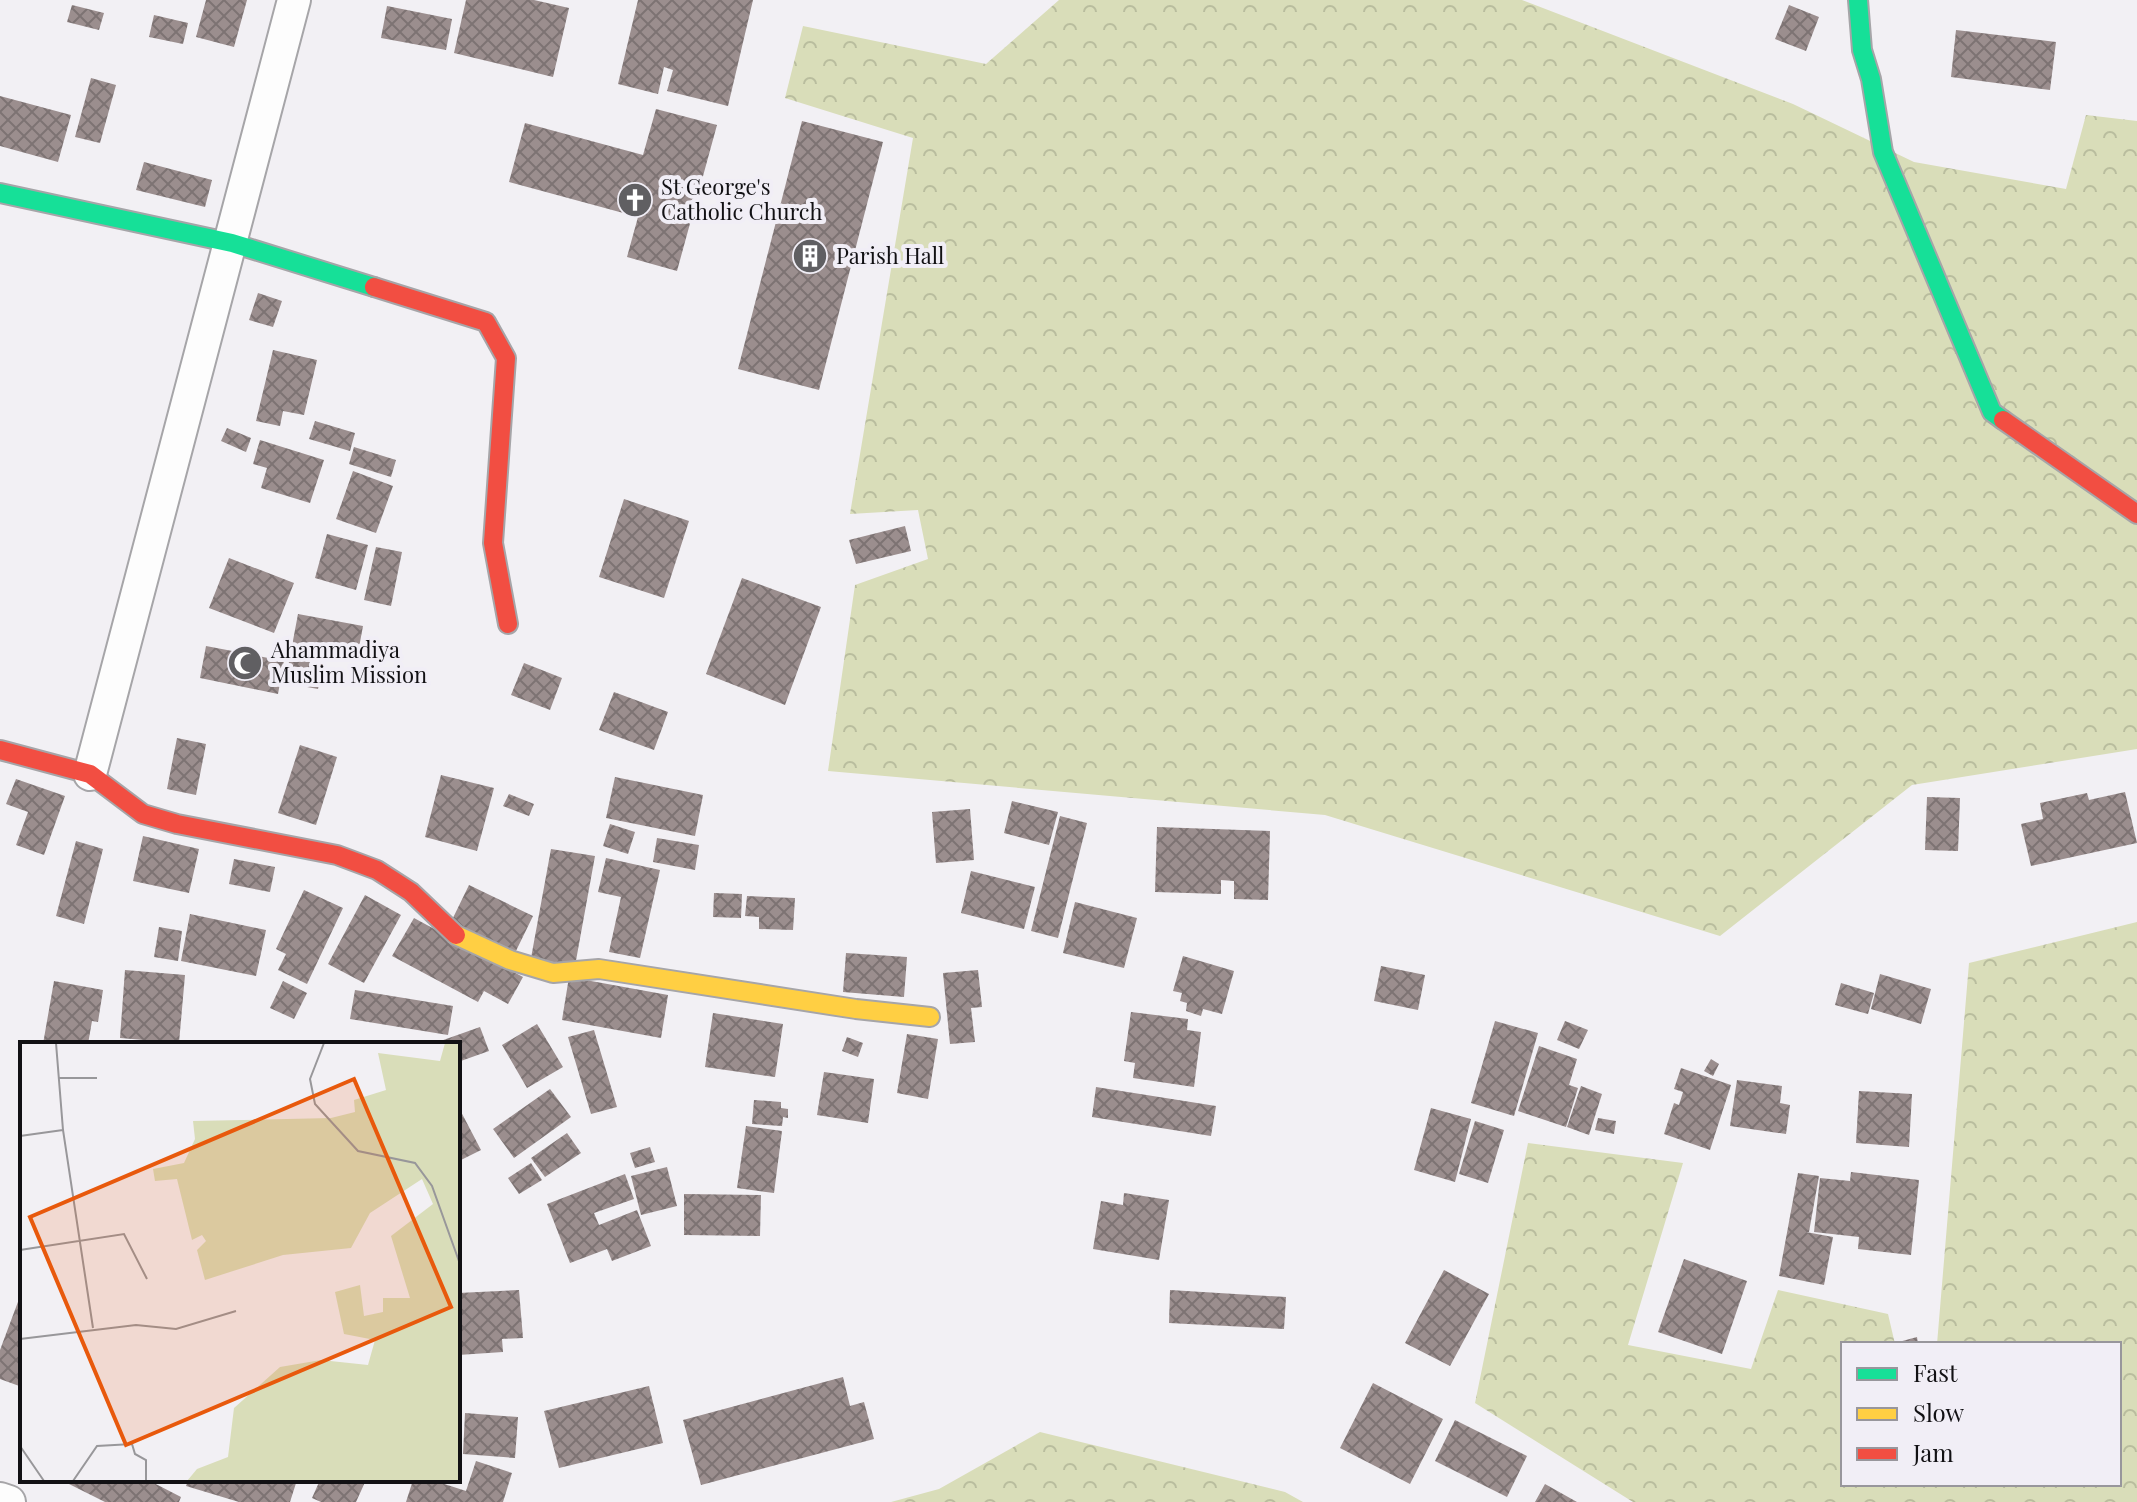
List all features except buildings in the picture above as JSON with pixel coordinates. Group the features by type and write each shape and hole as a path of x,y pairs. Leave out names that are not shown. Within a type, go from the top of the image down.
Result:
{"street":[{"path":"90,774 294,0"},
{"path":"1858,0 1862,50 1871,79 1883,152 1992,412 2137,514"},
{"path":"0,193 232,243 486,322 506,358 493,543 508,624"},
{"path":"0,750 90,774 143,814 177,824 337,855 377,870 411,892 456,935 510,960 553,973 599,969 856,1009 930,1017"},
{"path":"0,1499 9,1502"}],"green space":[{"path":"1059,0 1522,0 1793,104 1914,162 2066,189 2086,115 2137,121 2137,749 1912,785 1720,936 1325,815 828,771 855,585 928,559 918,510 850,514 913,138 785,98 803,26 986,64"},
{"path":"2137,922 2137,1502 1633,1502 1475,1403 1528,1143 1683,1163 1628,1345 1751,1369 1778,1290 1888,1314 1895,1342 1841,1342 1841,1486 2121,1486 2121,1342 1937,1342 1969,963"},
{"path":"1040,1432 1285,1492 1303,1502 891,1502 939,1489"}],"traffic: fast":[{"path":"1858,0 1862,50 1871,79 1883,152 1992,412 2003,420"},
{"path":"0,193 232,243 374,287"}],"traffic: slow":[{"path":"456,935 510,960 553,973 599,969 856,1009 930,1017"}],"traffic: jam":[{"path":"374,287 486,322 506,358 493,543 508,624"},
{"path":"2003,420 2137,514"},
{"path":"0,750 90,774 143,814 177,824 337,855 377,870 411,892 456,935"}],"place":[{"name":"St George's Catholic Church","path":"635,200"},
{"name":"Parish Hall","path":"810,256"},
{"name":"Ahammadiya Muslim Mission","path":"245,663"}]}
